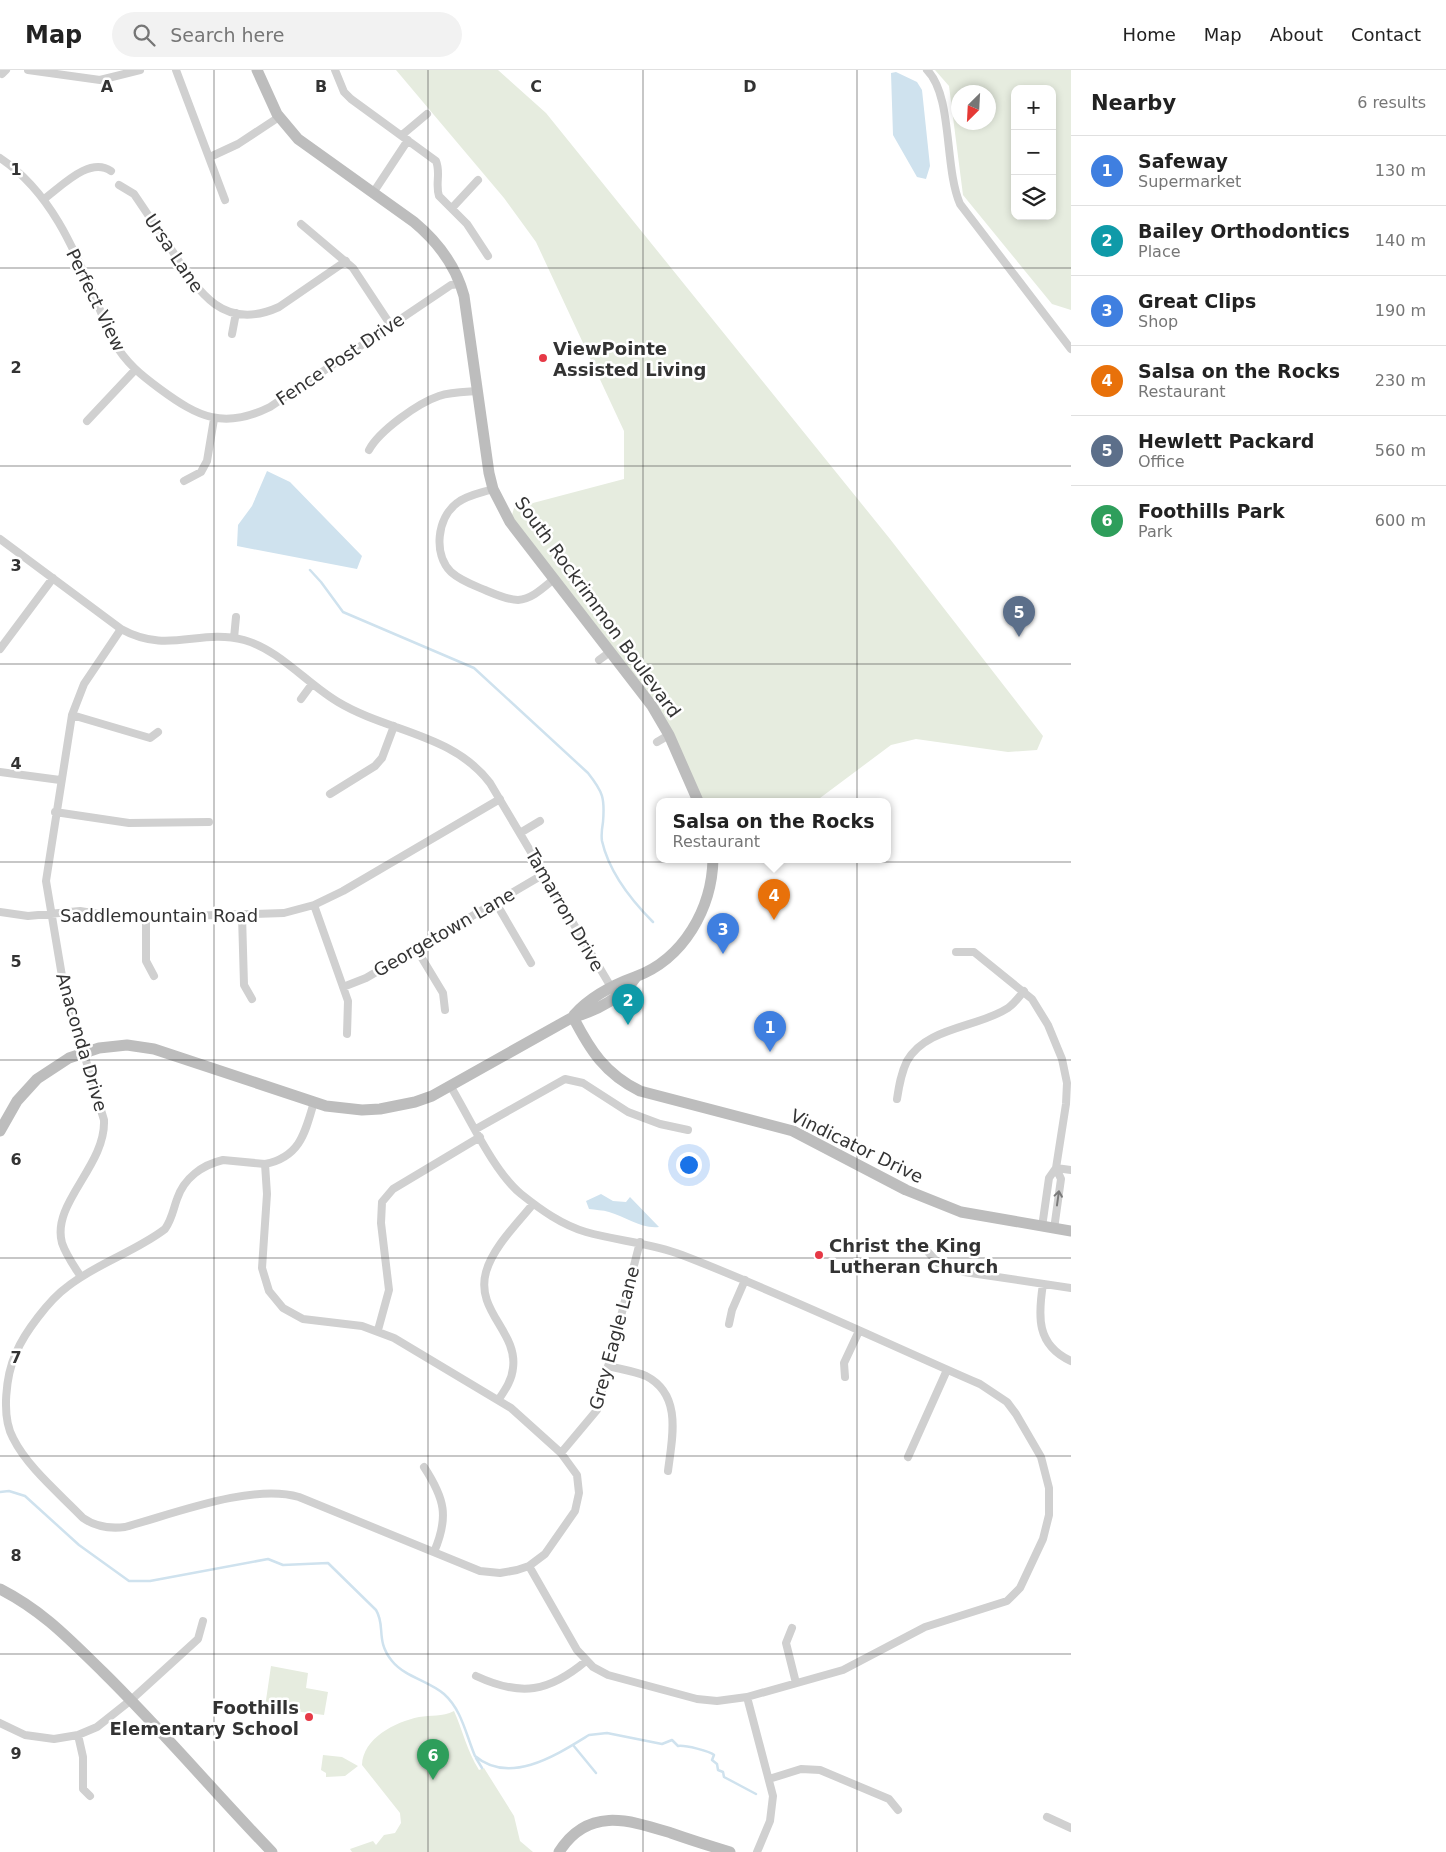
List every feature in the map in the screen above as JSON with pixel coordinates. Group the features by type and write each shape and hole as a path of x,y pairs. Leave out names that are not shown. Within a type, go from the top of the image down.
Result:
{"main road":[{"name":"South Rockrimmon Boulevard","path":"256,70 279,117 308,147 427,232 446,255 461,284 468,312 486,457 493,489 510,522 652,706 669,735 697,798"},
{"path":"0,1130 17,1101 37,1079 52,1068 84,1052 127,1045 154,1049 314,1102 347,1109 380,1109 415,1102 451,1087 573,1017 586,1004 623,980 636,977 676,950 696,925 711,885 713,863"},
{"path":"573,1017 584,1015 629,989 636,977"},
{"name":"Vindicator Drive","path":"573,1017 605,1068 626,1084 640,1091 793,1131 906,1190 960,1212 1071,1231"},
{"path":"0,1589 27,1603 57,1627 131,1700 272,1852"},
{"path":"559,1852 580,1830 600,1821 614,1819 638,1823 730,1852"}],"street":[{"path":"28,70 100,80 140,70"},
{"path":"176,70 225,200"},
{"path":"335,70 344,92 351,99 436,161 440,171 439,196 467,224 488,256"},
{"path":"927,70 939,88 952,180 960,204 1071,349"},
{"path":"373,193 405,137 427,114"},
{"path":"210,157 238,144 279,117"},
{"name":"Perfect View","path":"0,158 22,174 44,199 59,222 114,342 135,370 186,408 214,419"},
{"path":"44,199 84,171 101,167 111,171"},
{"path":"452,208 478,180"},
{"name":"Ursa Lane","path":"119,185 134,194 197,290 215,305 236,312 258,314 279,307 346,261"},
{"path":"301,224 346,261 390,324"},
{"name":"Fence Post Drive","path":"214,419 246,417 270,407 390,324 451,285 461,284"},
{"path":"232,334 236,312"},
{"path":"87,420 135,370"},
{"path":"369,450 375,438 428,401 447,394 478,391"},
{"path":"184,481 202,472 207,461 214,419"},
{"path":"493,489 465,498 449,512 441,529 441,564 465,582 509,599 527,598 554,579"},
{"name":"Tamarron Drive","path":"0,539 121,630 135,637 157,642 234,638 261,647 340,703 448,747 466,758 484,774 500,799 611,988"},
{"path":"0,649 53,578"},
{"path":"234,638 236,617"},
{"name":"Anaconda Drive","path":"80,1277 62,1241 62,1221 69,1202 97,1156 104,1130 102,1109 64,988 46,881 60,780 72,715 84,684 121,630"},
{"path":"599,660 610,652"},
{"path":"301,699 312,684"},
{"path":"72,715 150,738 158,732"},
{"path":"330,794 375,766 385,750 394,726"},
{"path":"657,742 669,735"},
{"path":"0,772 60,780"},
{"name":"Saddlemountain Road","path":"0,912 15,916 53,915 80,911 123,918 284,913 314,905 500,799"},
{"path":"55,812 129,823 209,822"},
{"name":"Tamarron Drive","path":"520,833 540,821"},
{"name":"Georgetown Lane","path":"343,987 366,978 417,950 544,874"},
{"path":"496,902 531,963"},
{"path":"314,905 343,987 349,1010 347,1034"},
{"path":"242,915 244,985 252,999"},
{"path":"146,917 146,961 154,976"},
{"path":"417,950 443,993 445,1010"},
{"path":"956,952 974,952 1024,992 1043,1015 1062,1059 1067,1094 1056,1168 1049,1178 1042,1227"},
{"path":"897,1099 902,1072 906,1062 918,1048 937,1037 1006,1009 1024,992"},
{"path":"1062,1059 1071,1057"},
{"path":"476,1129 565,1080 583,1083 628,1112 660,1124 688,1130"},
{"path":"451,1087 496,1163 515,1188 533,1204 551,1216 576,1229 665,1249 745,1280 980,1384 1007,1402 1041,1457 1046,1471 1051,1501 1043,1539 1015,1595 998,1606 925,1627 843,1670 747,1697 717,1701 697,1699 608,1675 586,1662 577,1650 529,1566"},
{"path":"265,1164 267,1194 262,1268 264,1279 275,1299 283,1308 303,1319 362,1326 378,1330 499,1399 562,1453 577,1476 578,1503 552,1546 538,1560 529,1566 509,1572 489,1572 434,1552 299,1497 277,1492 246,1494 125,1527 108,1528 91,1523 23,1455 8,1427 4,1401 11,1369 20,1344 57,1295 80,1277 165,1229 170,1222 180,1191 194,1174 203,1167 229,1160 265,1164 282,1159 296,1147 306,1131 314,1102"},
{"path":"378,1330 389,1290 381,1223 382,1202 393,1189 480,1137"},
{"path":"1056,1168 1071,1170"},
{"path":"1054,1229 1061,1179 1056,1168"},
{"path":"499,1399 511,1379 514,1359 505,1333 488,1307 484,1285 485,1274 495,1253 533,1204"},
{"name":"Grey Eagle Lane","path":"562,1453 597,1410 640,1242"},
{"path":"928,1252 938,1264 964,1272 1071,1288"},
{"path":"729,1324 732,1310 745,1280"},
{"path":"1043,1284 1039,1311 1043,1333 1055,1351 1071,1361"},
{"path":"845,1377 844,1363 859,1331"},
{"path":"608,1366 644,1376 660,1386 666,1394 673,1413 674,1423 668,1471"},
{"path":"908,1457 947,1370"},
{"path":"424,1467 433,1480 443,1508 442,1532 434,1552"},
{"path":"0,1723 25,1735 54,1739 78,1734 97,1727 131,1700 198,1638 203,1621"},
{"path":"792,1628 786,1643 796,1683"},
{"path":"476,1676 501,1687 538,1688 560,1681 586,1662"},
{"path":"747,1697 769,1778 772,1811 766,1834 757,1852"},
{"path":"78,1734 83,1757 83,1789 90,1796"},
{"path":"769,1778 801,1769 820,1770 889,1800 898,1810"},
{"path":"1047,1817 1071,1828"}],"shaded area":[{"path":"396,70 498,70 546,113 890,539 1043,736 1037,750 1008,752 916,739 891,745 820,798 696,798 660,719 510,522 514,508 624,479 624,431 536,242 504,198"},
{"path":"935,70 1071,70 1071,310 1052,304 963,195 955,130 996,130 996,85 951,85 951,102 949,86"},
{"path":"271,1666 308,1673 306,1688 328,1692 324,1715 265,1707"},
{"path":"454,1711 475,1763 479,1770 484,1768 514,1816 520,1841 533,1852 352,1852 350,1849 373,1841 376,1845 384,1835 395,1833 401,1823 400,1813 362,1765 368,1747 382,1733 400,1723 419,1717 441,1715"},
{"path":"323,1755 342,1757 358,1766 345,1776 326,1777 326,1773 321,1770"}],"water":[{"path":"896,72 917,82 922,90 930,166 926,179 917,177 893,135 891,73"},
{"path":"267,471 290,482 362,556 357,569 237,546 238,525 252,506"},
{"path":"601,1194 613,1201 626,1202 630,1197 659,1227 646,1226 602,1210 589,1209 586,1201"}],"waterway":[{"path":"310,570 343,612 474,668 588,773 602,796 604,807 602,839 605,853 622,885 653,922"},
{"path":"0,1492 9,1491 25,1496 79,1545 129,1581 150,1581 268,1559 283,1565 328,1563 376,1610 379,1616 382,1640 392,1661 404,1671 444,1694 450,1700 463,1723 475,1756 489,1764 503,1768 518,1768 534,1764 563,1751 589,1735 607,1733 662,1744 672,1740 678,1746 691,1747 712,1753 714,1755 712,1760 717,1764 718,1770 723,1772 724,1777 756,1794"},
{"path":"573,1745 596,1773"},
{"path":"476,1758 482,1768"}],"place":[{"name":"ViewPointe Assisted Living","path":"543,358"},
{"name":"Hewlett Packard","path":"1019,637"},
{"name":"Salsa on the Rocks","path":"774,920"},
{"name":"Great Clips","path":"723,954"},
{"name":"Bailey Orthodontics","path":"628,1025"},
{"name":"Safeway","path":"770,1052"},
{"name":"Christ the King Lutheran Church","path":"819,1255"},
{"name":"Foothills Elementary School","path":"309,1717"},
{"name":"Foothills Park","path":"433,1780"}]}
